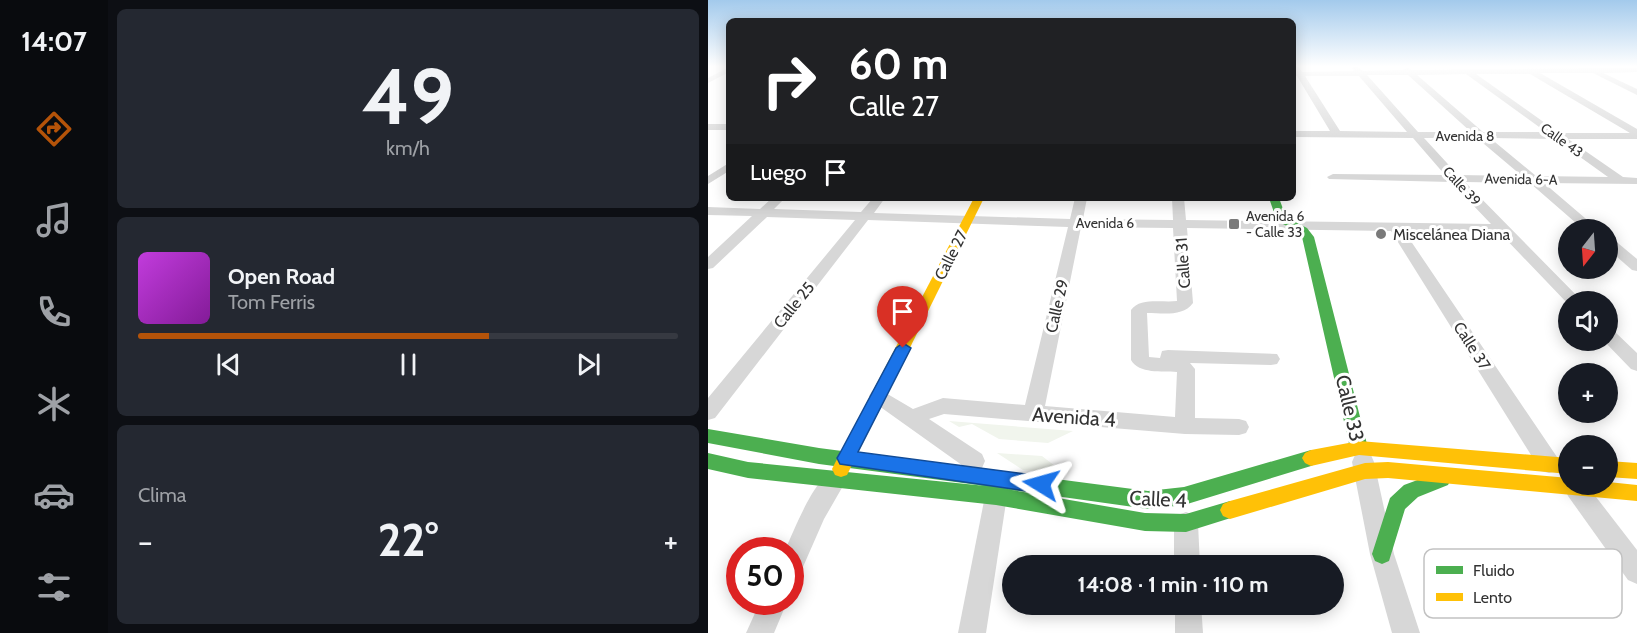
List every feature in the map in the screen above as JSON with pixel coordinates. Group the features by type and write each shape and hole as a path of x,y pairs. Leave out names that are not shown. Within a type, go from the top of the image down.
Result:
{"main road":[{"name":"Calle 27","path":"841,469 978,201"},
{"name":"Calle 33","path":"1275,201 1281,219 1303,230 1308,237 1362,459"},
{"name":"Calle 4","path":"708,436 770,448 841,469 1145,522 1186,524 1362,459 1388,470 1446,477 1558,477"},
{"name":"Calle 4","path":"708,461 748,470 841,469 1148,500 1184,496 1322,455 1362,459 1549,464 1558,469"},
{"path":"1618,470 1637,471"},
{"path":"1382,554 1397,504 1411,491 1446,477"},
{"name":"Calle 4","path":"1618,488 1637,493"}],"street":[{"path":"1311,96 1337,134"},
{"name":"Calle 39","path":"1381,96 1455,178 1564,291"},
{"path":"1435,96 1480,136 1580,219"},
{"name":"Calle 43","path":"1500,96 1637,191"},
{"path":"1571,96 1636,136"},
{"path":"708,127 726,127"},
{"name":"Avenida 8","path":"1296,134 1636,136"},
{"path":"708,182 726,168"},
{"name":"Avenida 6-A","path":"1333,177 1637,181"},
{"path":"708,264 776,201"},
{"name":"Calle 25","path":"708,412 877,201"},
{"name":"Calle 29","path":"1033,414 1080,201"},
{"name":"Calle 31","path":"1140,355 1139,310 1141,308 1180,307 1185,303 1178,201"},
{"name":"Avenida 6","path":"708,211 1076,223 1503,228"},
{"name":"Calle 37","path":"1395,227 1549,464"},
{"path":"1618,251 1637,267"},
{"path":"1618,345 1637,364"},
{"path":"1185,426 1186,369 1180,366 1144,363 1140,360 1140,355 1271,359"},
{"path":"879,396 974,461"},
{"name":"Avenida 4","path":"911,418 943,405 1185,426 1239,427"},
{"name":"Calle 33","path":"1362,459 1382,554 1406,633"},
{"name":"Calle 27","path":"804,537 815,512 841,469"},
{"path":"1584,495 1622,549"},
{"path":"972,633 996,496"},
{"path":"1186,524 1187,555"},
{"path":"1622,549 1637,571"},
{"path":"760,633 768,615"},
{"path":"1188,615 1189,633"}],"shaded area":[{"path":"949,421 1073,431 1048,443 999,439 972,424 959,427"},
{"path":"997,453 1042,456 1064,473 1023,470"}],"traffic: fast":[{"path":"1275,201 1281,219 1303,230 1308,237 1359,448"},
{"path":"708,436 819,456 1148,500 1184,496 1311,458"},
{"path":"708,461 748,470 996,496 1145,522 1186,523 1230,510"},
{"path":"1382,554 1397,504 1411,491 1442,479"}],"traffic: slow":[{"path":"841,469 977,201"},
{"path":"1311,458 1359,448 1558,465"},
{"path":"1230,510 1365,471 1388,470 1637,493"},
{"path":"1618,470 1637,471"}],"place":[{"name":"Avenida 6 - Calle 33","path":"1234,224"},
{"name":"Miscelánea Diana","path":"1381,234"}],"route":[{"path":"903,348 846,458 1041,484"}]}
